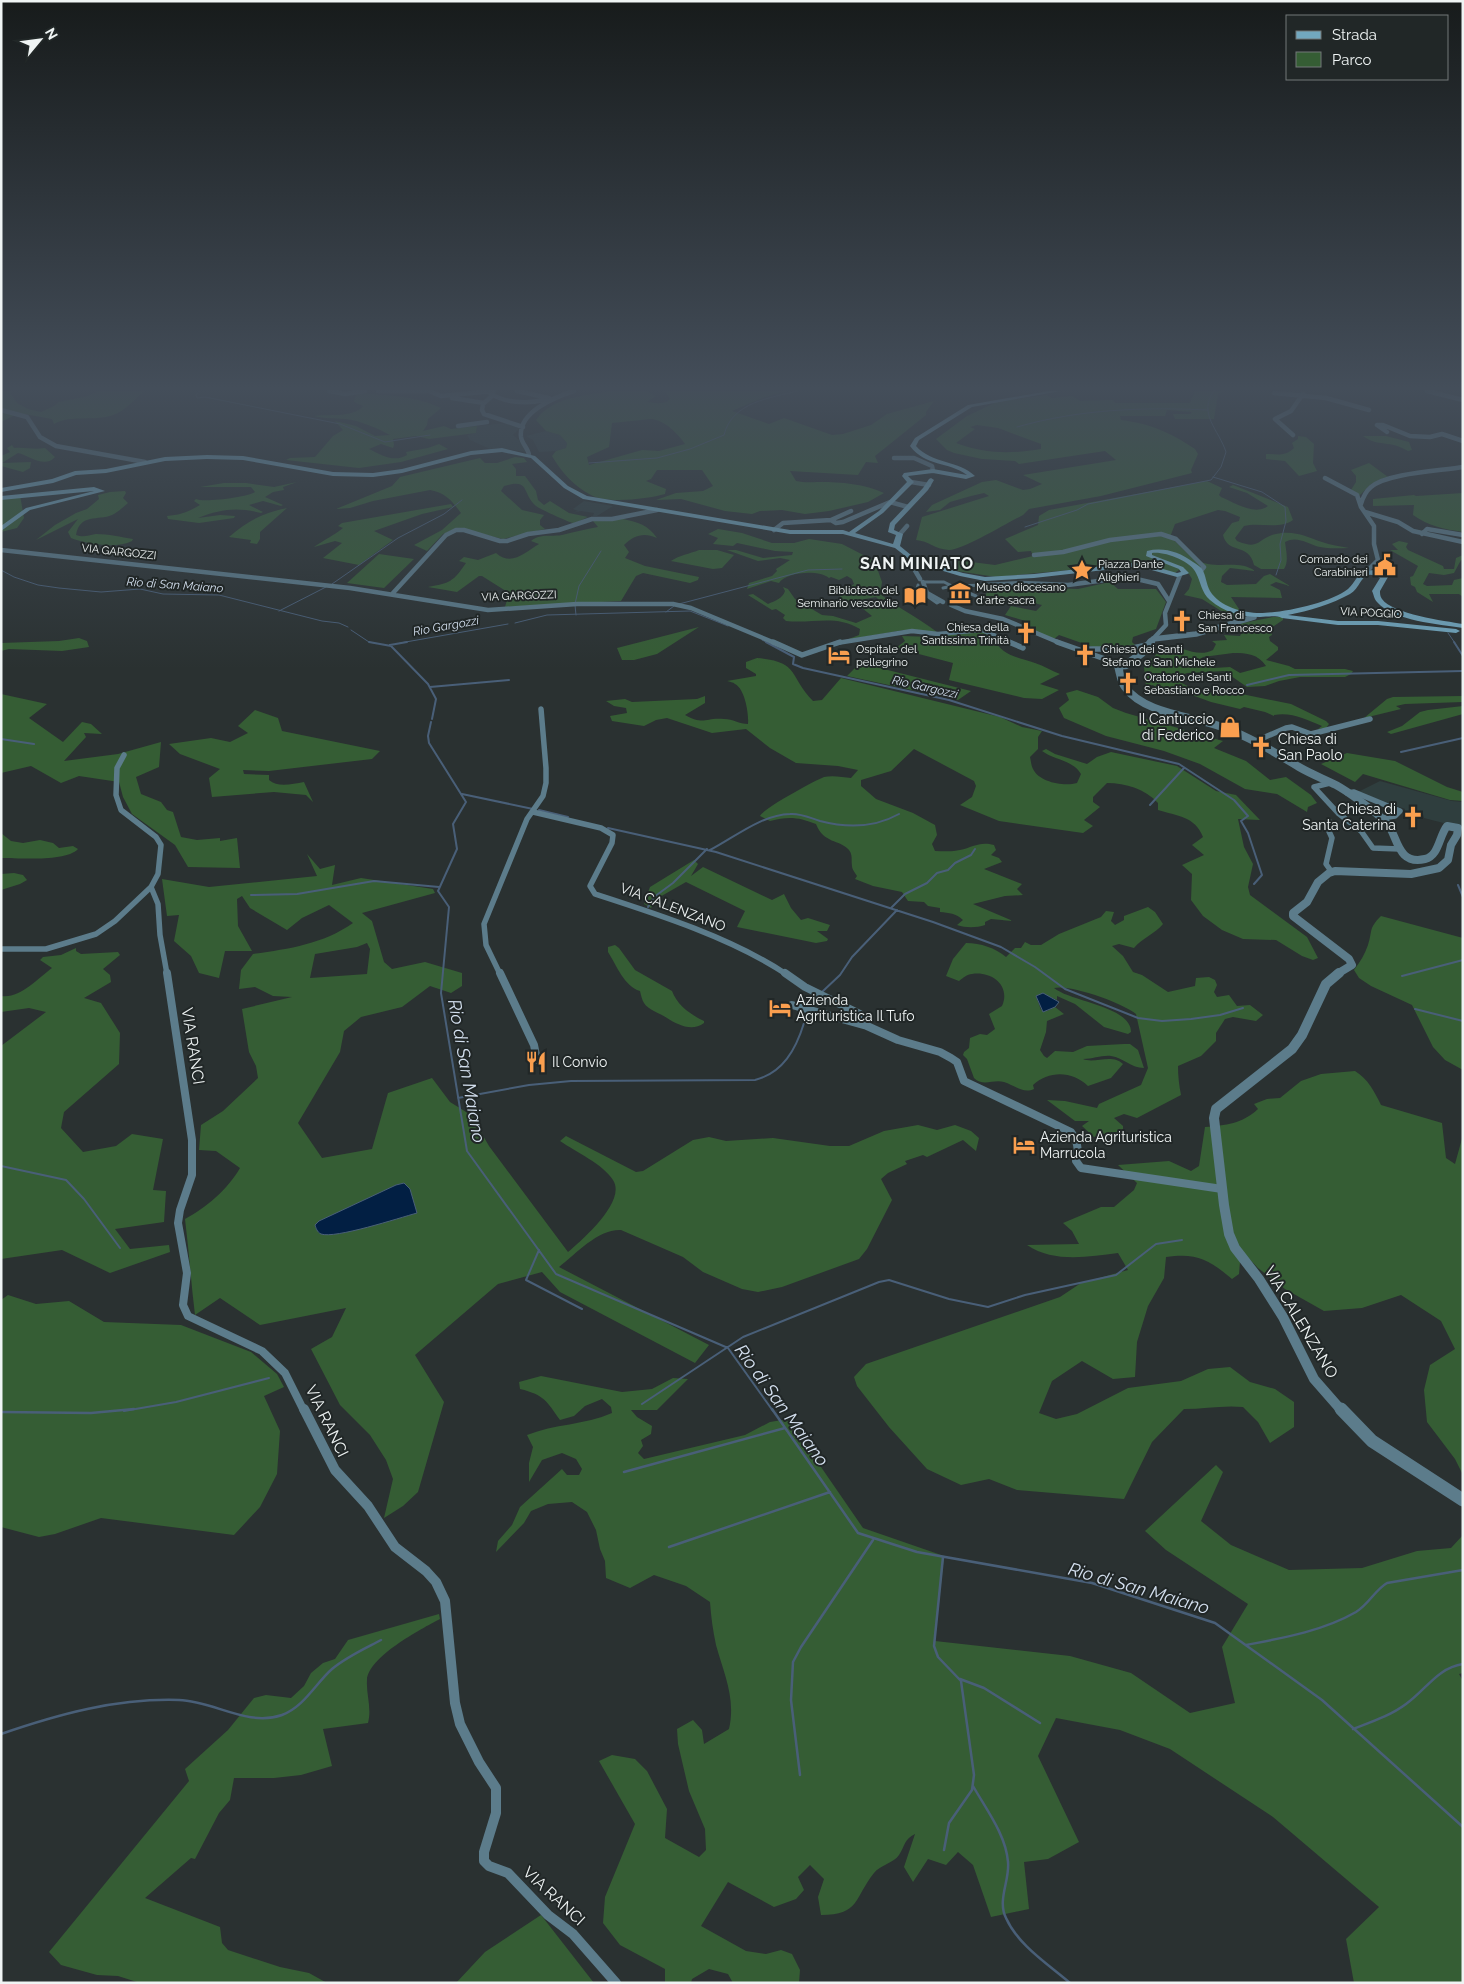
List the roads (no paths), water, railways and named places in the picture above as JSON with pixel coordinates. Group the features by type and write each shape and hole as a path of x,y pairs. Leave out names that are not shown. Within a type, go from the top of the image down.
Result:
{"main road":[{"path":"1,490 38,484"},
{"path":"562,484 580,496 657,510 774,530 797,532 836,531 850,534 896,546 915,561 962,575 985,578 1004,578 1131,565 1149,567 1180,575 1186,573 1182,569 1156,559 1148,553 1153,550 1167,551 1186,561 1200,572 1202,582 1214,600 1234,610 1255,616 1278,615 1322,602 1351,590 1366,572 1374,572 1384,577 1376,593 1381,602 1388,607 1406,614 1463,626"},
{"path":"850,534 881,512 909,484"},
{"path":"896,546 900,534 890,531 892,524 908,507 925,484"},
{"path":"1,498 94,489 102,491 21,512 8,526 1,529"},
{"name":"VIA POGGIO","path":"1278,615 1338,623 1378,623 1463,631"}],"street":[{"path":"1336,484 1357,496 1364,512 1374,526 1374,544 1379,557 1366,572"},
{"path":"1361,504 1367,490 1379,484"},
{"path":"774,530 784,523 834,522 890,502 908,507"},
{"path":"393,593 436,545 451,532 464,530 507,542 528,534 559,530 592,519 612,519 657,510"},
{"path":"834,522 851,511"},
{"path":"1364,512 1398,522 1406,528 1422,534 1463,542"},
{"path":"900,534 908,526"},
{"path":"1422,534 1427,529 1463,535"},
{"path":"1034,555 1062,553 1105,542 1129,541 1159,536 1180,542 1204,566 1204,569 1200,572"},
{"name":"VIA GARGOZZI","path":"1,550 393,593 488,610 577,604 673,604 691,608 745,629 802,655 843,641 912,631 938,634 982,630 1023,648"},
{"path":"915,561 913,567 924,591 942,601"},
{"path":"951,605 965,612 996,617 1105,659 1118,666 1126,665 1142,653 1147,645 1167,625 1168,620 1165,613 1180,575"},
{"path":"943,588 1022,583 1070,584 1131,577 1158,584 1169,602"},
{"path":"1004,578 1070,584"},
{"path":"921,582 944,582 976,596"},
{"path":"942,593 952,586"},
{"path":"1153,639 1196,634 1255,616"},
{"path":"1074,648 1128,649 1147,645"},
{"path":"1122,678 1127,671 1126,665"},
{"path":"1118,666 1124,686 1130,694 1142,702 1169,713 1220,726 1256,741 1338,786 1382,818 1391,828 1398,849"},
{"path":"537,1060 534,1045 486,944 484,924 527,820 543,796 546,783 541,709"},
{"path":"1256,741 1286,728 1292,727 1311,734 1370,719"},
{"path":"1,949 46,949 96,934 115,921 151,887 158,874 161,845 156,837 121,810 116,795 117,768 124,755"},
{"path":"1329,821 1327,827 1332,838 1326,864 1331,871 1404,874 1439,869 1448,860 1450,845 1459,831 1455,826 1447,826 1434,854 1427,859 1413,859 1398,849 1373,848 1360,831 1338,813 1314,787 1330,783"},
{"path":"1347,793 1354,792 1400,810 1399,814 1395,816 1382,818"},
{"name":"VIA CALENZANO","path":"532,812 601,828 612,833 614,838 612,843 590,886 595,894 646,910 755,955 820,994 860,1014 867,1026"},
{"name":"VIA CALENZANO","path":"1331,871 1319,879 1308,903 1293,913 1293,916 1349,959 1352,965 1333,977 1326,984 1302,1035 1292,1049 1216,1109 1214,1114 1214,1131 1229,1234 1235,1248 1259,1279 1283,1317 1321,1388 1372,1441 1463,1500"},
{"name":"VIA RANCI","path":"151,887 155,891 159,903 160,935 190,1125 191,1180 178,1218 182,1250 187,1270 182,1300 183,1309 188,1316 262,1351 285,1373 334,1470 368,1506 395,1547 426,1571 436,1582 445,1601 455,1703 460,1724 479,1762 496,1788 496,1813 484,1852 484,1861 489,1866 508,1873 548,1915 573,1934 616,1983"},
{"name":"VIA CALENZANO","path":"792,1005 858,1022 898,1040 940,1052 951,1058 957,1062 964,1081 1066,1129 1075,1136 1079,1152 1076,1161 1081,1168 1222,1189"}],"water":[{"path":"1043,993 1059,1002 1055,1007 1043,1012 1036,996"},
{"path":"404,1183 410,1189 417,1213 339,1234 321,1234 317,1230 315,1225 319,1221"}],"waterway":[{"path":"1025,527 1077,510 1088,504 1193,484"},
{"path":"1235,484 1262,492 1285,507 1286,521 1280,544 1281,560 1276,575"},
{"path":"332,584 398,538 444,514 462,500"},
{"path":"575,604 579,586 601,551"},
{"path":"679,604 808,570 842,569"},
{"name":"Rio di San Maiano","path":"1,570 14,577 38,585 101,592 140,589 163,594 219,595 280,610"},
{"path":"280,610 326,587"},
{"path":"575,605 576,614"},
{"name":"Rio Gargozzi","path":"666,612 674,606"},
{"name":"Rio di San Maiano","path":"280,610 322,621 339,623 348,627"},
{"name":"Rio Gargozzi","path":"666,612 690,611 728,626"},
{"name":"Rio Gargozzi","path":"576,614 666,612"},
{"name":"Rio Gargozzi","path":"515,623 547,615 576,614"},
{"name":"Rio Gargozzi","path":"400,643 508,624"},
{"name":"Rio di San Maiano","path":"351,630 369,642"},
{"path":"1448,633 1455,643"},
{"name":"Rio Gargozzi","path":"762,640 766,642"},
{"name":"Rio di San Maiano","path":"369,642 375,643"},
{"name":"Rio di San Maiano","path":"369,642 391,646 428,684 436,699 432,719"},
{"name":"Rio Gargozzi","path":"390,645 407,642"},
{"name":"Rio Gargozzi","path":"766,642 794,657 793,664 803,668 949,700 1062,736 1179,764 1234,800 1248,816 1241,821 1248,833 1262,875 1254,884"},
{"path":"1454,642 1463,656"},
{"path":"1247,685 1289,675 1463,671"},
{"path":"430,687 509,680"},
{"name":"Rio di San Maiano","path":"431,722 428,736 429,743 466,802 453,824 457,849 438,891 449,907 441,993 458,1098"},
{"path":"1401,752 1463,738"},
{"path":"1,739 34,744"},
{"path":"1150,805 1184,768"},
{"path":"462,794 533,809"},
{"path":"539,810 568,817"},
{"path":"710,850 759,822 779,815 798,814 820,821 850,826 880,822 899,814"},
{"path":"608,828 706,850"},
{"path":"891,908 905,894 927,883 937,873 948,870 955,863 971,855 975,849"},
{"path":"648,907 654,897 673,883 706,850"},
{"path":"706,850 897,910"},
{"path":"251,895 297,894 374,881 439,887"},
{"path":"1458,885 1463,897"},
{"path":"822,992 840,975 852,957 897,910"},
{"path":"897,910 1001,947 1035,967 1065,989 1138,1018 1162,1021 1191,1019 1220,1015 1243,1008"},
{"path":"1402,976 1463,960"},
{"path":"1415,1009 1463,1021"},
{"path":"458,1098 529,1085 571,1081 755,1080 765,1077 781,1066 797,1042 804,1023"},
{"name":"Rio di San Maiano","path":"458,1098 467,1151 539,1250"},
{"path":"1,1166 66,1180 84,1199 120,1248"},
{"path":"727,1348 743,1337 879,1282 889,1280 949,1299 988,1307 1025,1295 1116,1275 1156,1244 1182,1240"},
{"name":"Rio di San Maiano","path":"539,1250 556,1274 727,1348"},
{"path":"539,1250 526,1280 582,1309"},
{"path":"642,1404 727,1348"},
{"name":"Rio di San Maiano","path":"727,1348 773,1411"},
{"path":"124,1411 176,1402 269,1378"},
{"path":"1,1412 91,1413 134,1409"},
{"name":"Rio di San Maiano","path":"772,1409 830,1492"},
{"path":"624,1472 785,1428"},
{"path":"669,1547 830,1492"},
{"name":"Rio di San Maiano","path":"830,1492 858,1533 917,1552 1092,1583 1215,1623 1322,1700 1354,1729"},
{"path":"800,1775 791,1700 793,1662 801,1647 873,1540"},
{"path":"943,1557 934,1646 938,1657 961,1681 974,1775 972,1790 949,1823 944,1850"},
{"path":"1246,1645 1302,1633 1343,1619 1361,1609 1387,1583 1463,1570"},
{"path":"1,1734 88,1709 156,1700 192,1701 256,1718 282,1715 303,1701 337,1665 355,1653 381,1640"},
{"path":"1354,1729 1394,1712 1446,1670 1463,1664"},
{"path":"960,1679 984,1688 1040,1723"},
{"name":"Rio di San Maiano","path":"1354,1729 1463,1827"},
{"path":"973,1786 1004,1842 1008,1862 1003,1897 1006,1918 1018,1937 1070,1983"}],"place":[{"name":"Comando dei Carabinieri","path":"1385,565"},
{"name":"Piazza Dante Alighieri","path":"1082,570"},
{"name":"Museo diocesano d'arte sacra","path":"960,593"},
{"name":"Biblioteca del Seminario vescovile","path":"915,596"},
{"name":"Chiesa di San Francesco","path":"1182,621"},
{"name":"Chiesa della Santissima Trinità","path":"1026,633"},
{"name":"Ospitale del pellegrino","path":"839,655"},
{"name":"Chiesa dei Santi Stefano e San Michele","path":"1085,655"},
{"name":"Oratorio dei Santi Sebastiano e Rocco","path":"1128,683"},
{"name":"Il Cantuccio di Federico","path":"1230,727"},
{"name":"Chiesa di San Paolo","path":"1261,747"},
{"name":"Chiesa di Santa Caterina","path":"1413,817"},
{"name":"Azienda Agrituristica Il Tufo","path":"780,1008"},
{"name":"Il Convio","path":"536,1062"},
{"name":"Azienda Agrituristica Marrucola","path":"1024,1145"}],"district":[{"name":"SAN MINIATO","path":"917,563"}]}
